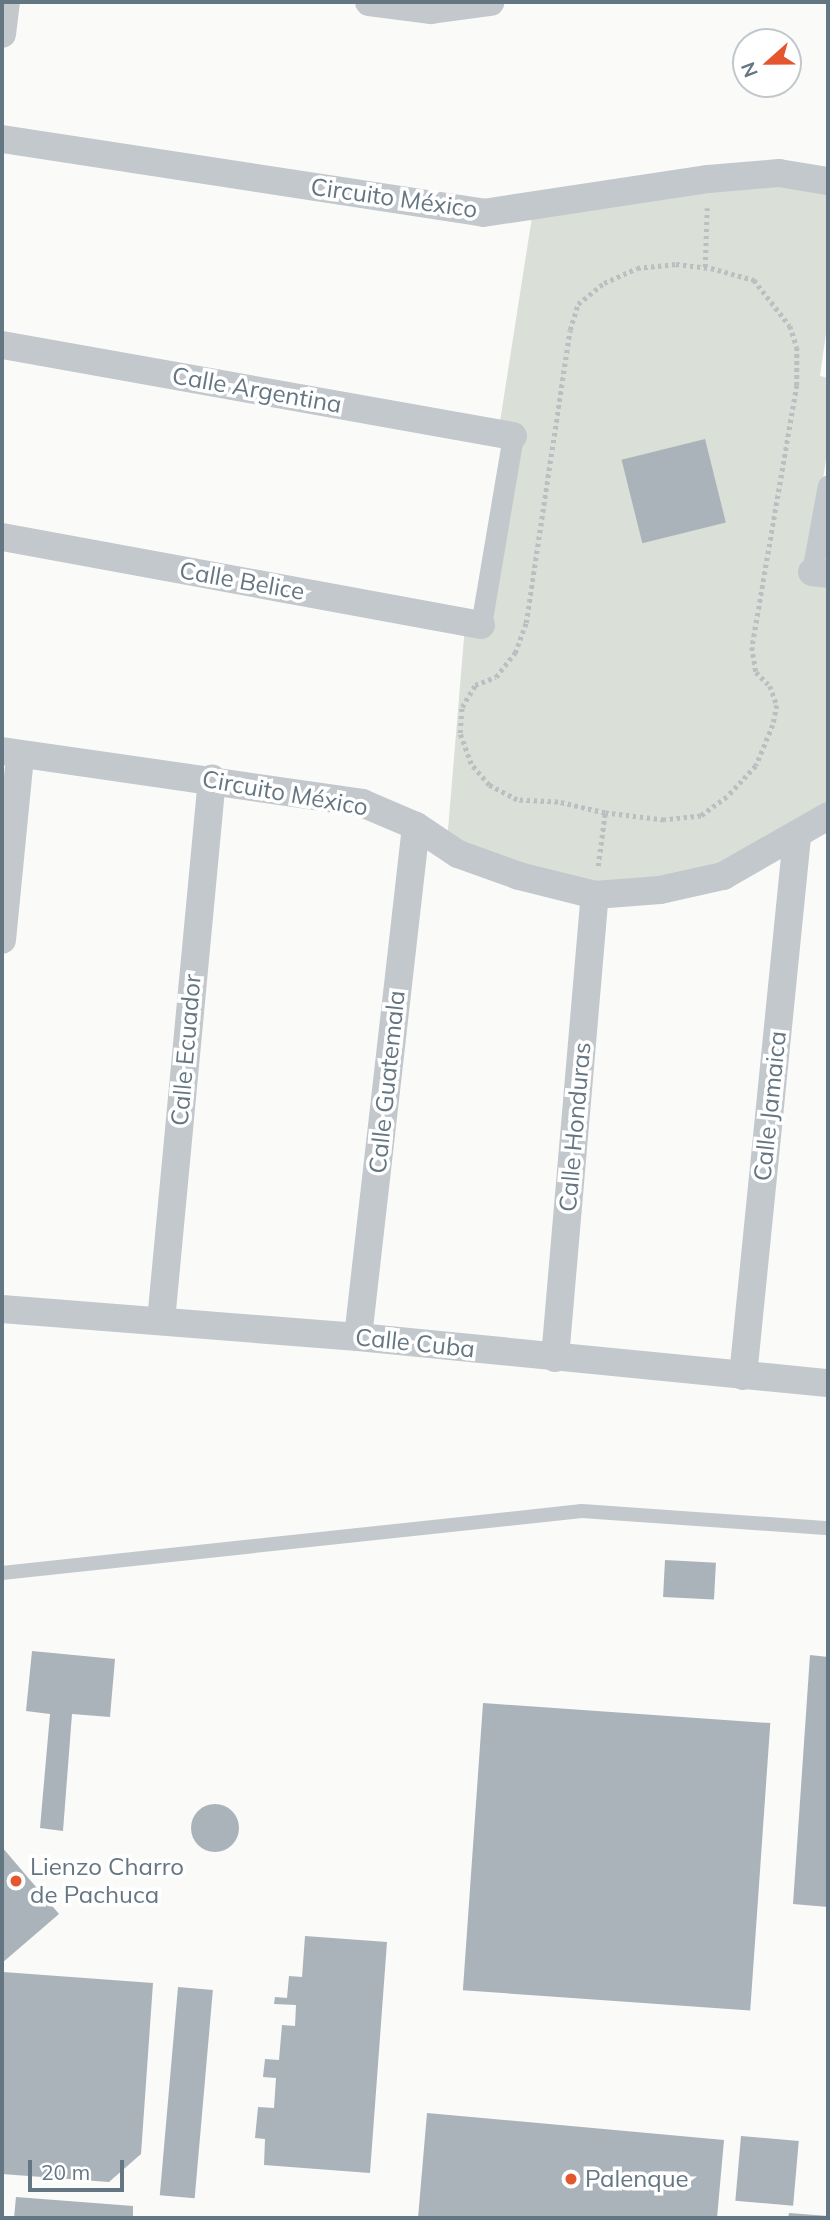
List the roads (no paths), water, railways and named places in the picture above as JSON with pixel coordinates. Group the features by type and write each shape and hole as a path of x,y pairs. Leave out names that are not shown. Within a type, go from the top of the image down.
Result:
{"street":[{"path":"2,34 6,2"},
{"path":"369,2 431,10 490,2"},
{"name":"Circuito México","path":"2,138 482,213 708,179 779,173 828,181"},
{"name":"Calle Argentina","path":"2,345 513,436"},
{"path":"481,625 513,436"},
{"path":"820,573 828,485"},
{"name":"Calle Belice","path":"2,537 481,625"},
{"path":"2,940 11,753"},
{"name":"Circuito México","path":"11,753 212,778 362,803 416,827 458,854 519,876 595,895 660,890 723,876 797,837 828,816"},
{"name":"Calle Ecuador","path":"161,1321 212,778"},
{"name":"Calle Guatemala","path":"358,1337 416,827"},
{"name":"Calle Jamaica","path":"743,1376 797,837"},
{"name":"Calle Honduras","path":"555,1358 595,895"},
{"name":"Calle Cuba","path":"2,1309 358,1337 828,1383"}],"lane":[{"path":"2,1573 582,1511 828,1528"}],"place":[{"name":"Lienzo Charro de Pachuca","path":"16,1881"},
{"name":"Palenque","path":"571,2179"}]}
